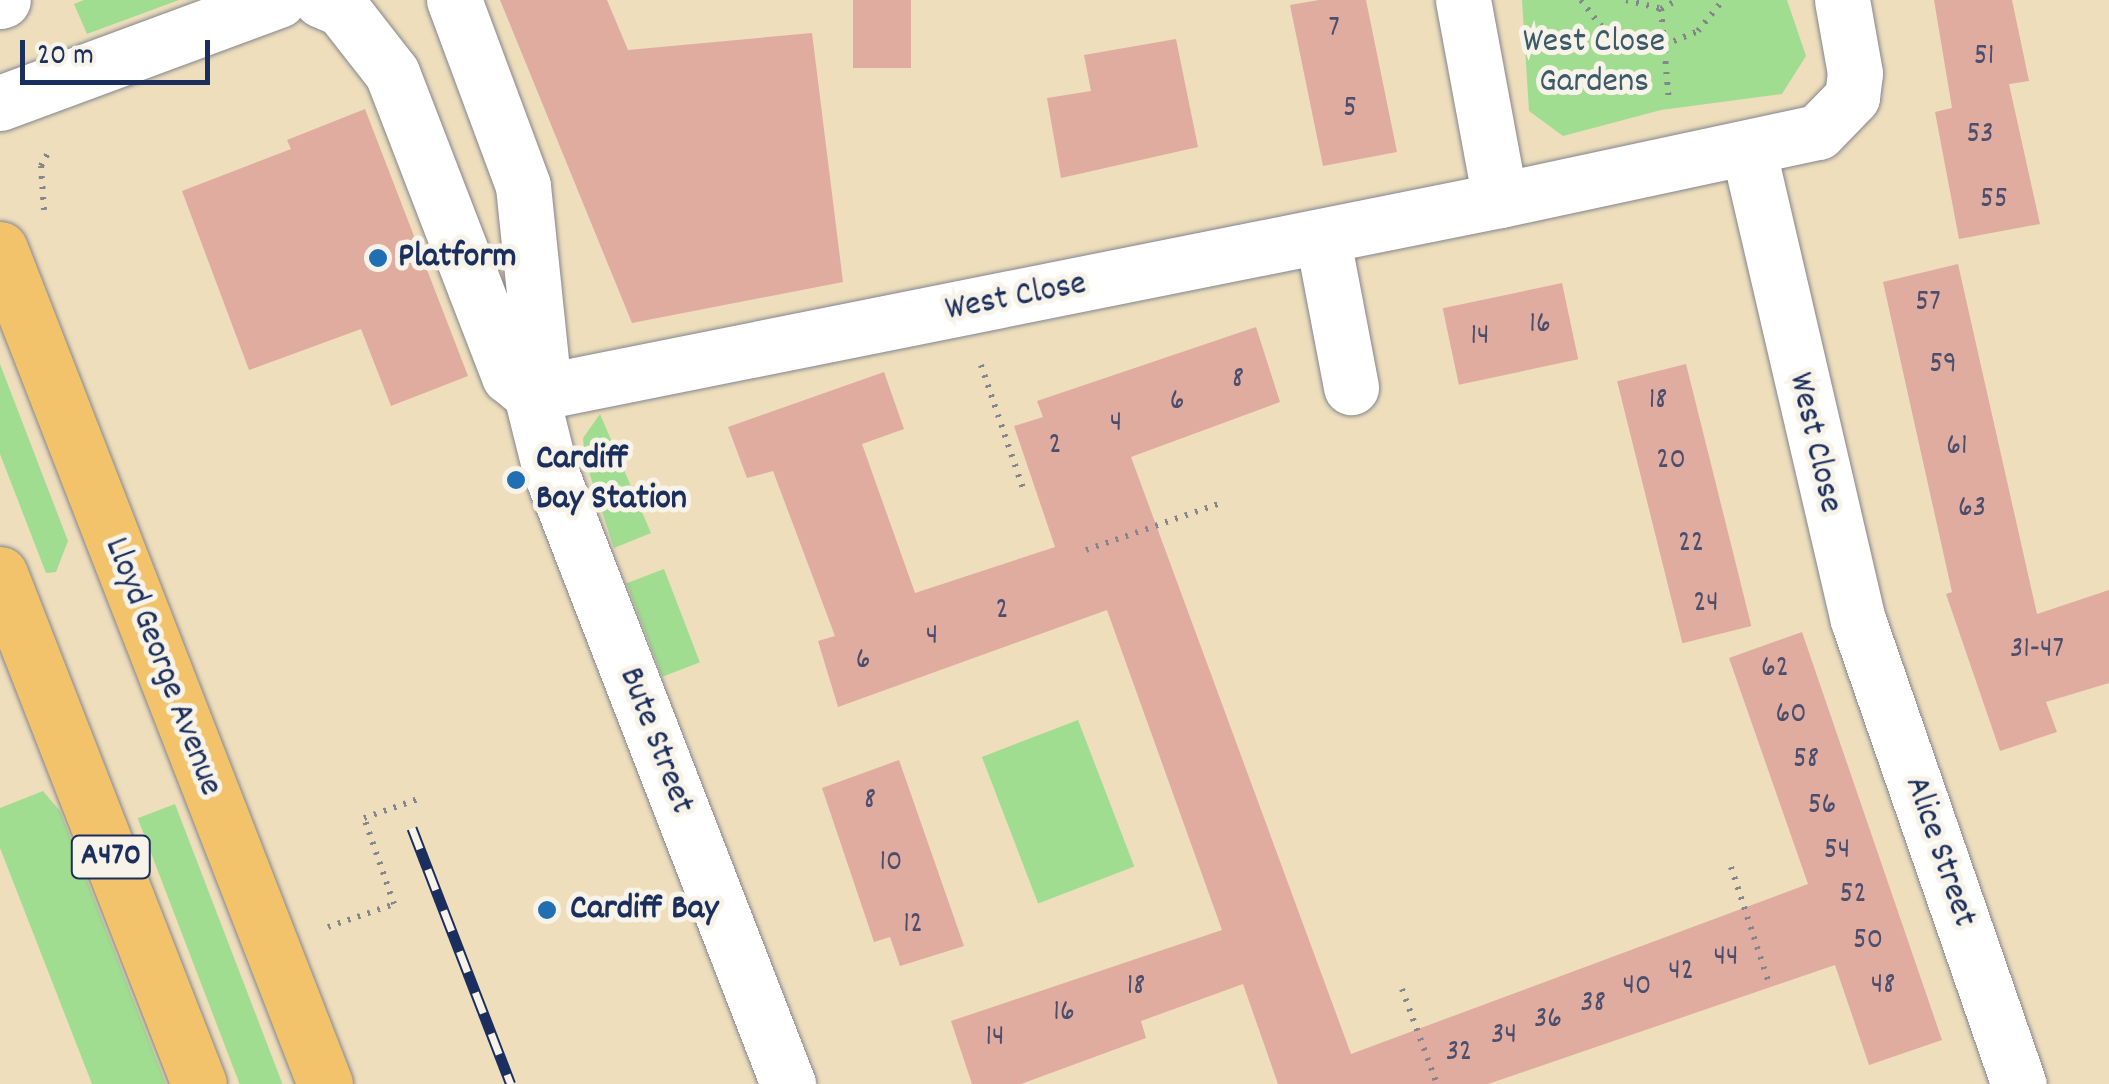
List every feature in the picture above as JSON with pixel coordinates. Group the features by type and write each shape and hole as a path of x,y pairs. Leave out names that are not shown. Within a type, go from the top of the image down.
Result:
{"main road":[{"name":"Lloyd George Avenue","path":"0,250 325,1084"},
{"name":"A470","path":"0,574 200,1084"}],"street":[{"path":"0,103 280,0"},
{"name":"Bute Street","path":"321,0 342,8 392,73 509,376 532,394"},
{"name":"Bute Street","path":"454,0 523,186 542,368 532,394 550,470 788,1084"},
{"path":"1463,0 1500,200"},
{"name":"West Close","path":"532,394 1323,240 1818,132 1845,108 1856,73 1842,0"},
{"name":"West Close","path":"1748,148 1858,620"},
{"path":"1323,240 1351,387"},
{"name":"Alice Street","path":"1858,620 2019,1084"}],"path":[{"path":"1581,0 1600,26 1630,42 1664,45 1698,31 1723,0"},
{"path":"1626,0 1661,8 1677,0"},
{"path":"1661,8 1670,109"},
{"path":"45,195 41,166 52,146"},
{"path":"977,354 1025,494"},
{"path":"1086,550 1218,504"},
{"path":"319,930 394,904 364,818 418,799"},
{"path":"1731,866 1770,986"},
{"path":"1402,989 1436,1084"}],"green space":[{"path":"84,0 179,0 87,34 74,4"},
{"name":"West Close Gardens","path":"1522,0 1787,0 1806,56 1782,94 1661,110 1563,136 1529,111"},
{"path":"0,364 68,541 56,572 46,573 0,454"},
{"path":"600,414 651,533 614,548 585,460 583,438"},
{"path":"664,569 700,662 662,677 627,583"},
{"path":"1078,720 1134,867 1038,903 982,757"},
{"path":"43,791 60,811 166,1084 92,1084 0,848 0,808"},
{"path":"175,804 282,1084 240,1084 138,818"}],"building":[{"path":"500,0 607,0 628,50 812,33 843,282 632,323"},
{"path":"853,0 911,0 911,68 853,68"},
{"path":"1319,0 1366,0 1397,152 1323,166 1290,5"},
{"path":"1934,0 2012,0 2029,81 2009,84 2040,224 1959,239 1935,112 1952,108"},
{"path":"1176,39 1198,147 1061,178 1047,98 1091,91 1084,55"},
{"path":"365,109 468,376 391,406 361,329 249,370 182,191 291,149 287,140"},
{"path":"1958,264 2037,614 2109,590 2109,683 2046,702 2057,732 2000,751 1946,594 1952,592 1883,282"},
{"path":"1562,283 1578,359 1459,385 1443,308"},
{"path":"1256,327 1280,402 1131,457 1351,1054 1808,884 1729,658 1802,632 1942,1040 1869,1065 1835,965 1488,1084 1278,1084 1243,984 1141,1021 1146,1038 1021,1084 972,1084 951,1021 1222,930 1107,610 838,707 818,641 835,636 773,471 747,478 728,427 884,372 904,429 862,444 915,593 1055,547 1014,426 1043,417 1037,401"},
{"path":"1686,364 1751,626 1682,643 1617,381"},
{"path":"899,760 964,946 900,966 890,937 874,942 822,788"}],"railway":[{"path":"412,828 511,1084"}],"place":[{"name":"Platform","path":"378,258"},
{"name":"Cardiff Bay Station","path":"516,480"},
{"name":"Cardiff Bay","path":"547,910"}]}
